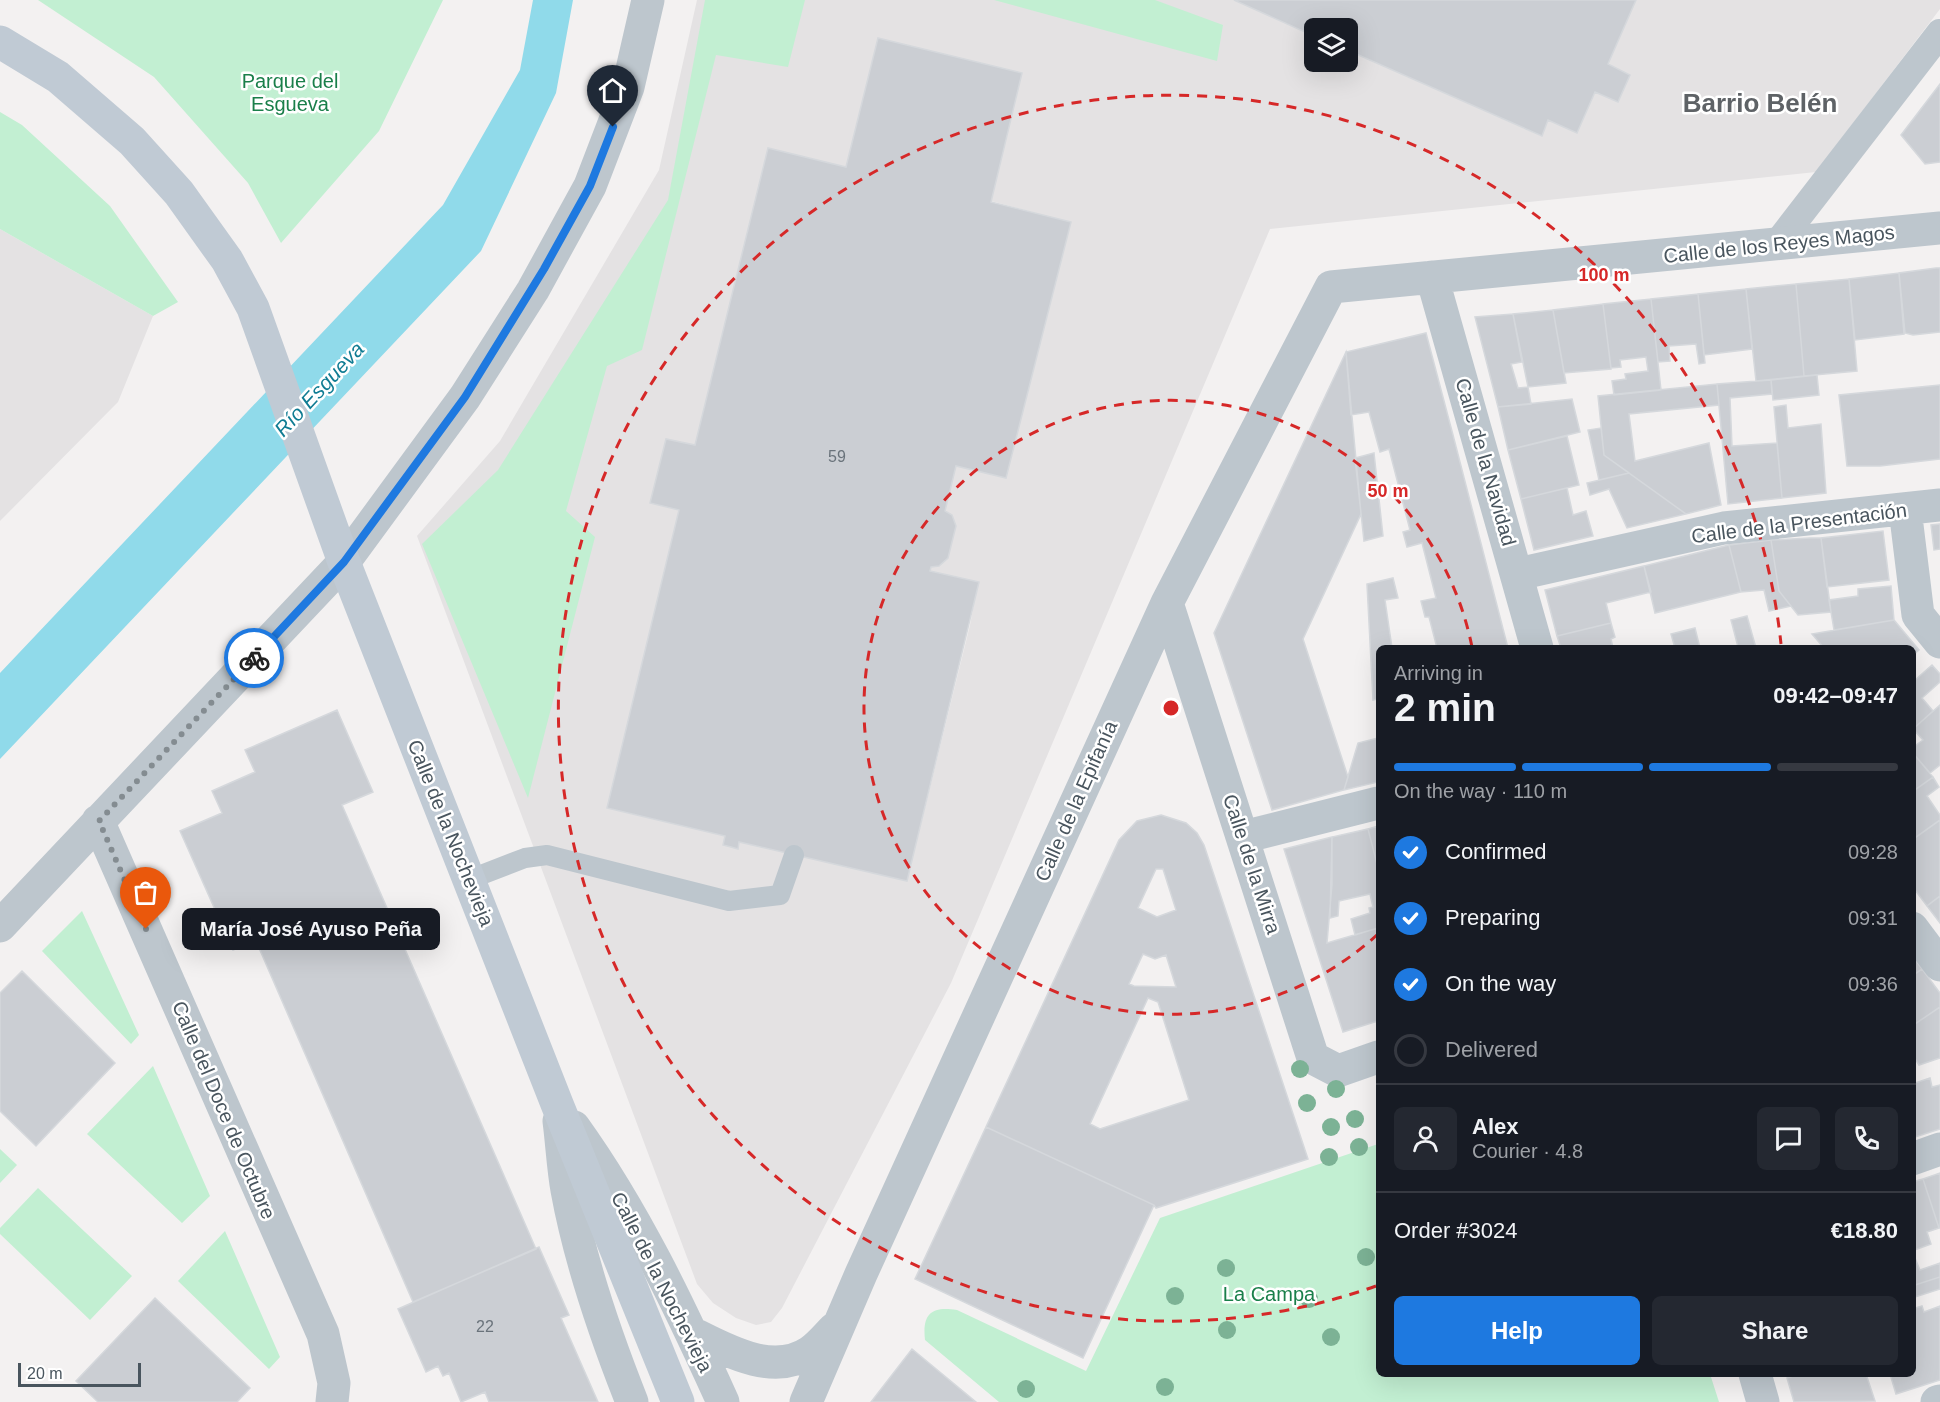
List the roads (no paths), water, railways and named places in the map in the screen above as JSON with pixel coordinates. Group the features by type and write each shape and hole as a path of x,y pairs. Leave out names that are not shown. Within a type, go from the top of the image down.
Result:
{"main road":[{"name":"Calle de la Nochevieja","path":"0,42 58,77 132,141 179,193 227,260 253,308 344,562 557,1104 678,1402"}],"street":[{"path":"0,926 344,562 465,397 533,290 590,186 628,87 648,0"},
{"path":"1777,244 1940,33"},
{"name":"Calle de los Reyes Magos","path":"1331,287 1940,228"},
{"name":"Calle de la Navidad","path":"1432,277 1518,574 1536,645"},
{"name":"Calle de la Epifanía","path":"806,1402 839,1324 1167,603 1331,287"},
{"name":"Calle de la Presentación","path":"1518,574 1724,528 1940,505"},
{"path":"1905,509 1918,615 1940,642"},
{"name":"Calle de la Mirra","path":"1167,603 1313,1058 1338,1071 1376,1058"},
{"path":"1243,837 1376,804"},
{"name":"Calle del Doce de Octubre","path":"99,821 262,1200 323,1334 334,1383 332,1402"},
{"path":"1916,933 1940,965"},
{"name":"Calle de la Nochevieja","path":"557,1104 596,1158 648,1245 723,1402"},
{"name":"Calle de la Nochevieja","path":"557,1104 567,1190 590,1283 614,1357 632,1402"},
{"path":"1916,1158 1940,1149"},
{"name":"Calle de la Epifanía","path":"692,1333 728,1351 756,1360 778,1362 810,1352 839,1324"},
{"path":"1756,1377 1763,1402"}],"lane":[{"path":"468,880 525,858 547,855 729,901 780,895 794,855"}],"water":[{"name":"Río Esgueva","path":"533,0 573,0 556,93 481,251 0,759 0,673 443,205 520,70"}],"place":[{"name":"María José Ayuso Peña","path":"146,929"}],"district":[{"name":"Barrio Belén","path":"1760,103"}],"park label":[{"name":"Parque del Esgueva","path":"290,92"},
{"name":"La Campa","path":"1269,1294"}]}
